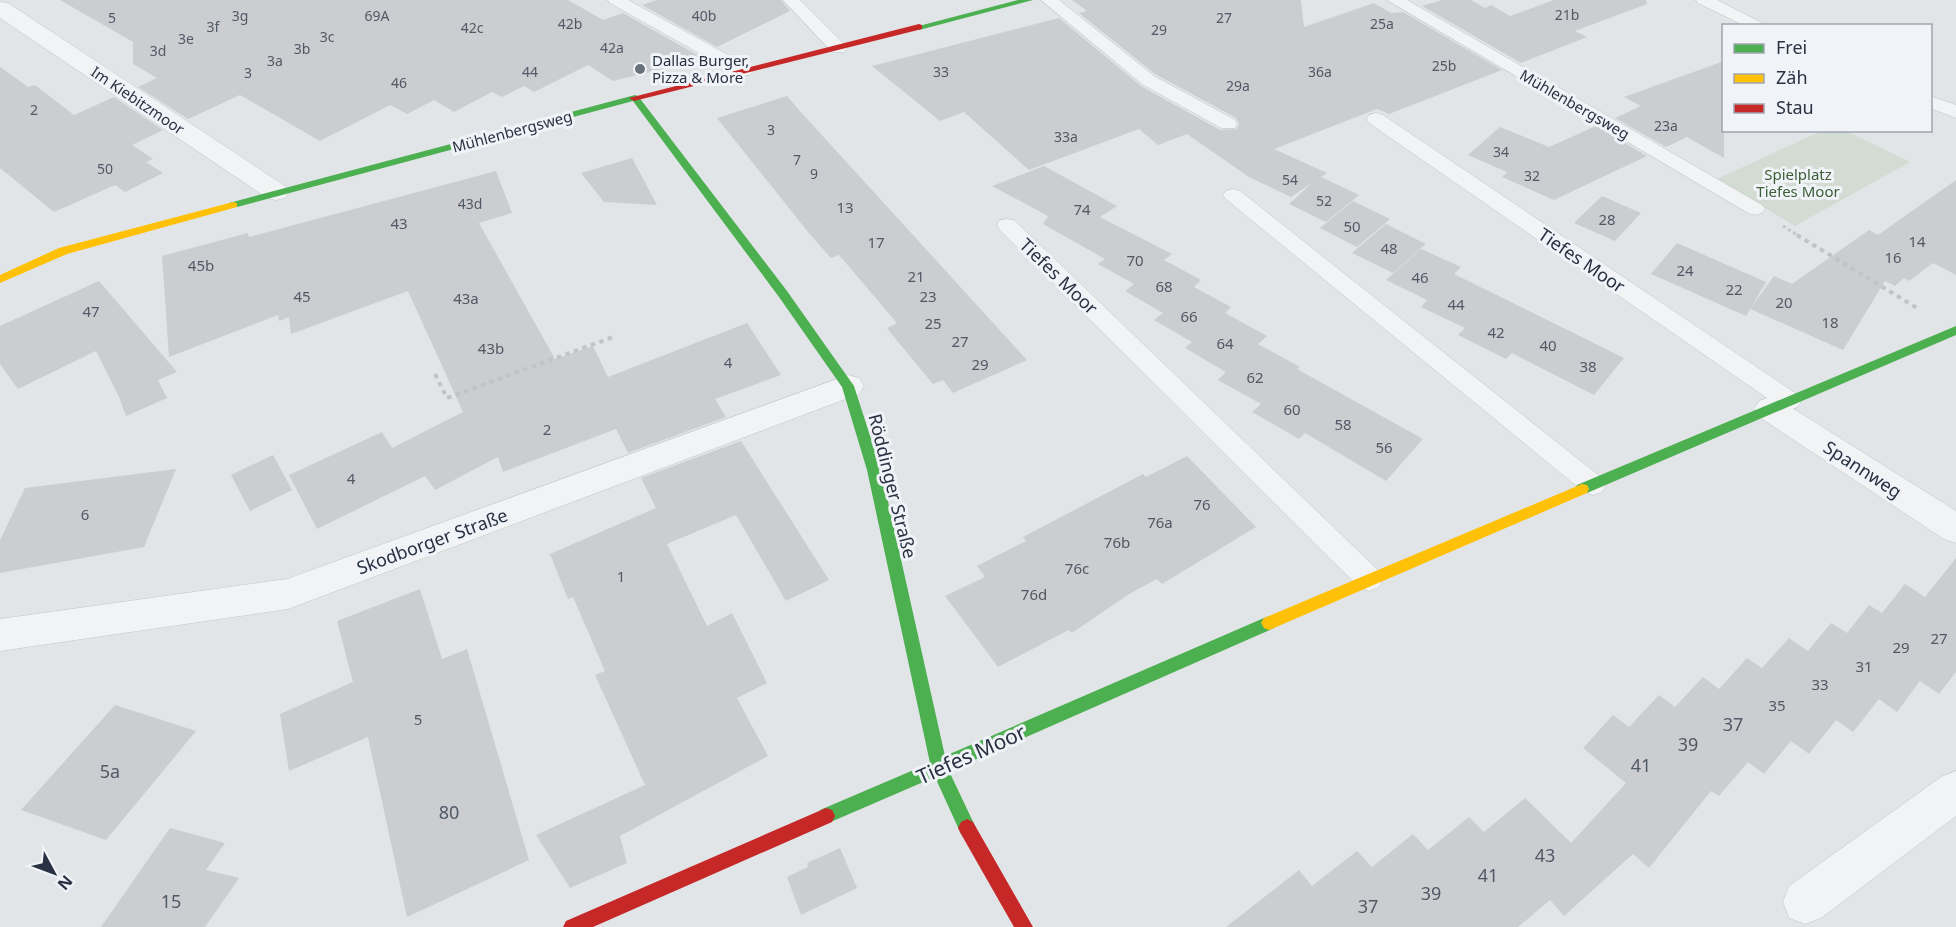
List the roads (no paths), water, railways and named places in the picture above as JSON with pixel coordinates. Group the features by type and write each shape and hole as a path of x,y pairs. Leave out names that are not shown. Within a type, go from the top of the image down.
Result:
{"street":[{"name":"Mühlenbergsweg","path":"0,279 63,251 96,240 838,48 988,5 1029,0"},
{"name":"Im Kiebitzmoor","path":"0,8 276,192"},
{"name":"Röddinger Straße","path":"635,99 783,294 848,386 874,470 939,768 962,820 1024,927"},
{"name":"Tiefes Moor","path":"572,927 1369,579 1955,330"},
{"name":"Skodborger Straße","path":"0,635 288,594 848,386"},
{"name":"Spannweg","path":"1779,405 1956,530"},
{"path":"1805,902 1956,791"}],"lane":[{"path":"616,0 744,71"},
{"path":"791,0 838,48"},
{"path":"1049,0 1148,80 1228,124"},
{"name":"Mühlenbergsweg","path":"1395,0 1755,209"},
{"path":"1704,0 1756,24"},
{"path":"1932,102 1956,112"},
{"name":"Tiefes Moor","path":"1376,119 1779,405"},
{"path":"1233,195 1593,485"},
{"name":"Tiefes Moor","path":"1007,225 1369,579"}],"place":[{"name":"Dallas Burger, Pizza & More","path":"640,69"}],"park label":[{"name":"Spielplatz Tiefes Moor","path":"1798,182"}]}
